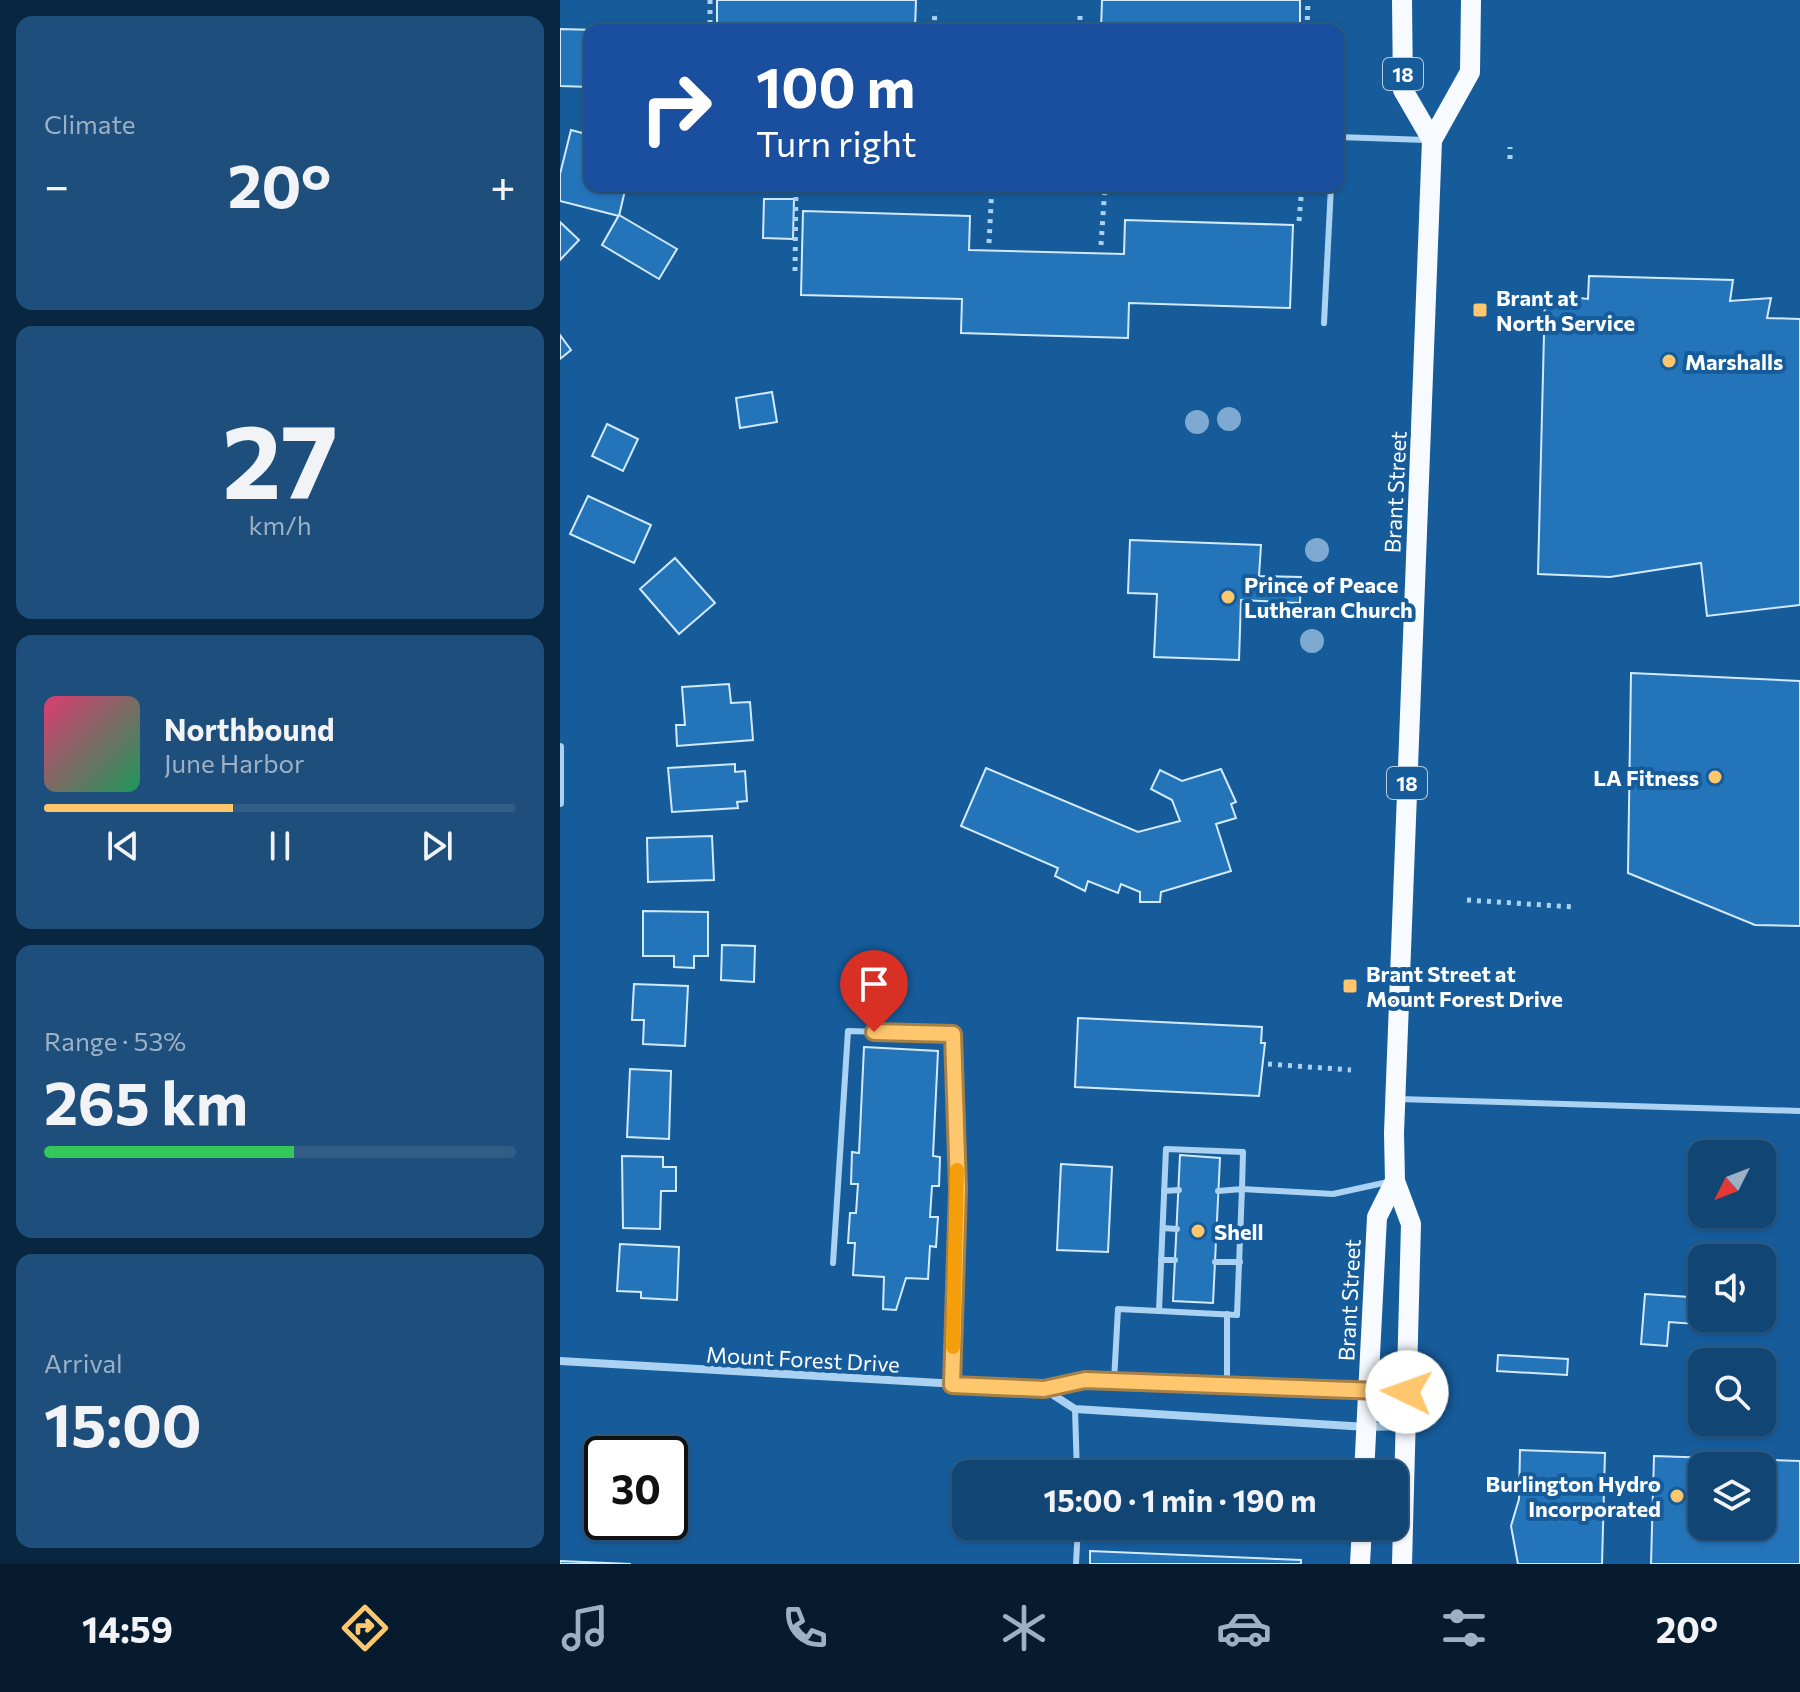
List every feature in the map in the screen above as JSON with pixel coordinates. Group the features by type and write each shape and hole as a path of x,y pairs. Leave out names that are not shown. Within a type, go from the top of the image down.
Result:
{"main road":[{"name":"18","path":"1402,0 1403,90 1432,140"},
{"name":"Brant Street","path":"1402,1564 1411,1224 1395,1181 1395,1099 1432,140 1470,72 1471,0"},
{"name":"Brant Street","path":"1365,1460 1377,1217 1395,1181"},
{"path":"1360,1564 1361,1540"}],"street":[{"path":"560,747 560,803"},
{"name":"Mount Forest Drive","path":"560,1361 1044,1389 1085,1380 1407,1392"},
{"path":"1044,1389 1075,1409 1367,1427 1406,1426"}],"lane":[{"path":"1344,137 1432,140"},
{"path":"1324,323 1331,192"},
{"path":"833,1263 848,1031 953,1034 958,1188 952,1385"},
{"path":"1395,1099 1800,1111"},
{"path":"1114,1381 1118,1309 1237,1315 1243,1152 1166,1149 1159,1311"},
{"path":"1218,1191 1242,1189 1333,1194 1395,1181"},
{"path":"1164,1191 1179,1190"},
{"path":"1163,1228 1177,1229"},
{"path":"1217,1230 1241,1231"},
{"path":"1161,1260 1175,1260"},
{"path":"1215,1262 1240,1262"},
{"path":"1227,1314 1227,1385"},
{"path":"1075,1409 1077,1460"},
{"path":"1076,1564 1077,1540"}],"path":[{"path":"710,0 710,24"},
{"path":"1307,24 1308,0"},
{"path":"934,24 935,10"},
{"path":"1080,14 1080,24"},
{"path":"1510,147 1510,159"},
{"path":"795,271 796,192"},
{"path":"989,243 992,192"},
{"path":"1101,245 1105,192"},
{"path":"1299,221 1301,192"},
{"path":"1467,900 1574,907"},
{"path":"1268,1064 1351,1070"}],"building":[{"path":"717,0 916,0 915,24 717,24"},
{"path":"1102,0 1300,0 1300,24 1101,24"},
{"path":"560,29 584,30 584,87 560,86"},
{"path":"571,130 584,133 584,192 625,192 619,216 560,201 560,174"},
{"path":"764,199 794,199 793,239 763,238"},
{"path":"803,211 970,216 969,250 1124,254 1125,220 1293,225 1290,308 1129,303 1128,338 961,333 962,299 801,295"},
{"path":"619,215 677,249 659,279 602,245"},
{"path":"560,222 579,240 560,260"},
{"path":"1589,276 1733,280 1730,301 1771,298 1767,318 1800,319 1800,605 1707,616 1701,563 1610,577 1538,574 1545,294 1588,299"},
{"path":"560,335 571,350 560,359"},
{"path":"772,392 777,422 740,428 736,398"},
{"path":"607,424 638,439 623,471 592,456"},
{"path":"588,496 651,525 634,563 570,534"},
{"name":"Prince of Peace Lutheran Church","path":"1130,540 1261,545 1259,576 1301,577 1300,603 1241,600 1239,660 1154,657 1157,594 1128,593"},
{"path":"675,558 715,603 679,634 640,589"},
{"name":"LA Fitness","path":"1631,673 1800,681 1800,926 1755,925 1628,873"},
{"path":"729,684 731,703 750,702 753,740 677,746 676,725 685,725 682,687"},
{"path":"735,764 735,772 745,771 747,801 737,802 738,808 672,812 668,768"},
{"path":"986,768 1138,832 1180,821 1172,800 1151,789 1160,770 1182,781 1221,769 1236,802 1231,804 1236,818 1216,824 1231,871 1161,892 1160,902 1140,902 1140,892 1121,884 1118,893 1088,881 1085,891 1055,876 1058,868 961,826"},
{"path":"712,836 714,880 648,882 647,838"},
{"path":"643,911 708,912 708,956 694,956 694,968 674,967 674,956 643,956"},
{"path":"722,945 755,946 754,982 721,980"},
{"path":"634,984 688,986 685,1046 643,1044 644,1020 632,1020"},
{"path":"1078,1018 1262,1027 1261,1043 1265,1043 1259,1096 1075,1087"},
{"path":"864,1047 938,1051 933,1156 940,1157 939,1186 932,1186 930,1217 938,1217 936,1247 930,1246 928,1279 906,1278 896,1310 883,1309 884,1277 853,1275 855,1243 848,1243 850,1213 856,1213 858,1184 851,1184 852,1152 859,1153"},
{"path":"630,1069 671,1071 669,1139 627,1137"},
{"path":"1180,1155 1220,1158 1213,1303 1173,1301"},
{"path":"622,1156 663,1157 663,1167 676,1167 676,1191 661,1191 660,1229 623,1228"},
{"path":"1061,1164 1112,1167 1108,1252 1057,1250"},
{"path":"620,1244 679,1247 677,1300 641,1298 641,1292 617,1291"},
{"path":"1645,1294 1688,1297 1688,1323 1669,1322 1667,1346 1641,1344"},
{"path":"1498,1355 1568,1359 1567,1375 1497,1371"},
{"name":"Burlington Hydro Incorporated","path":"1520,1450 1605,1453 1602,1564 1518,1564 1511,1526 1519,1499"},
{"name":"Burlington Hydro Incorporated","path":"1654,1456 1688,1457 1688,1540 1776,1540 1776,1460 1800,1461 1800,1564 1651,1564"},
{"path":"1090,1551 1301,1560 1301,1564 1090,1564"},
{"path":"560,1561 631,1564 560,1564"}],"slow traffic":[{"path":"953,1347 957,1170"}],"place":[{"name":"Brant at North Service","path":"1480,310"},
{"name":"Marshalls","path":"1669,361"},
{"name":"Prince of Peace Lutheran Church","path":"1228,597"},
{"name":"LA Fitness","path":"1715,777"},
{"name":"Brant Street at Mount Forest Drive","path":"1350,986"},
{"name":"Shell","path":"1198,1231"},
{"name":"Burlington Hydro Incorporated","path":"1677,1496"}],"route":[{"path":"874,1032 953,1034 958,1188 952,1385 1044,1389 1085,1380 1407,1392"}]}
